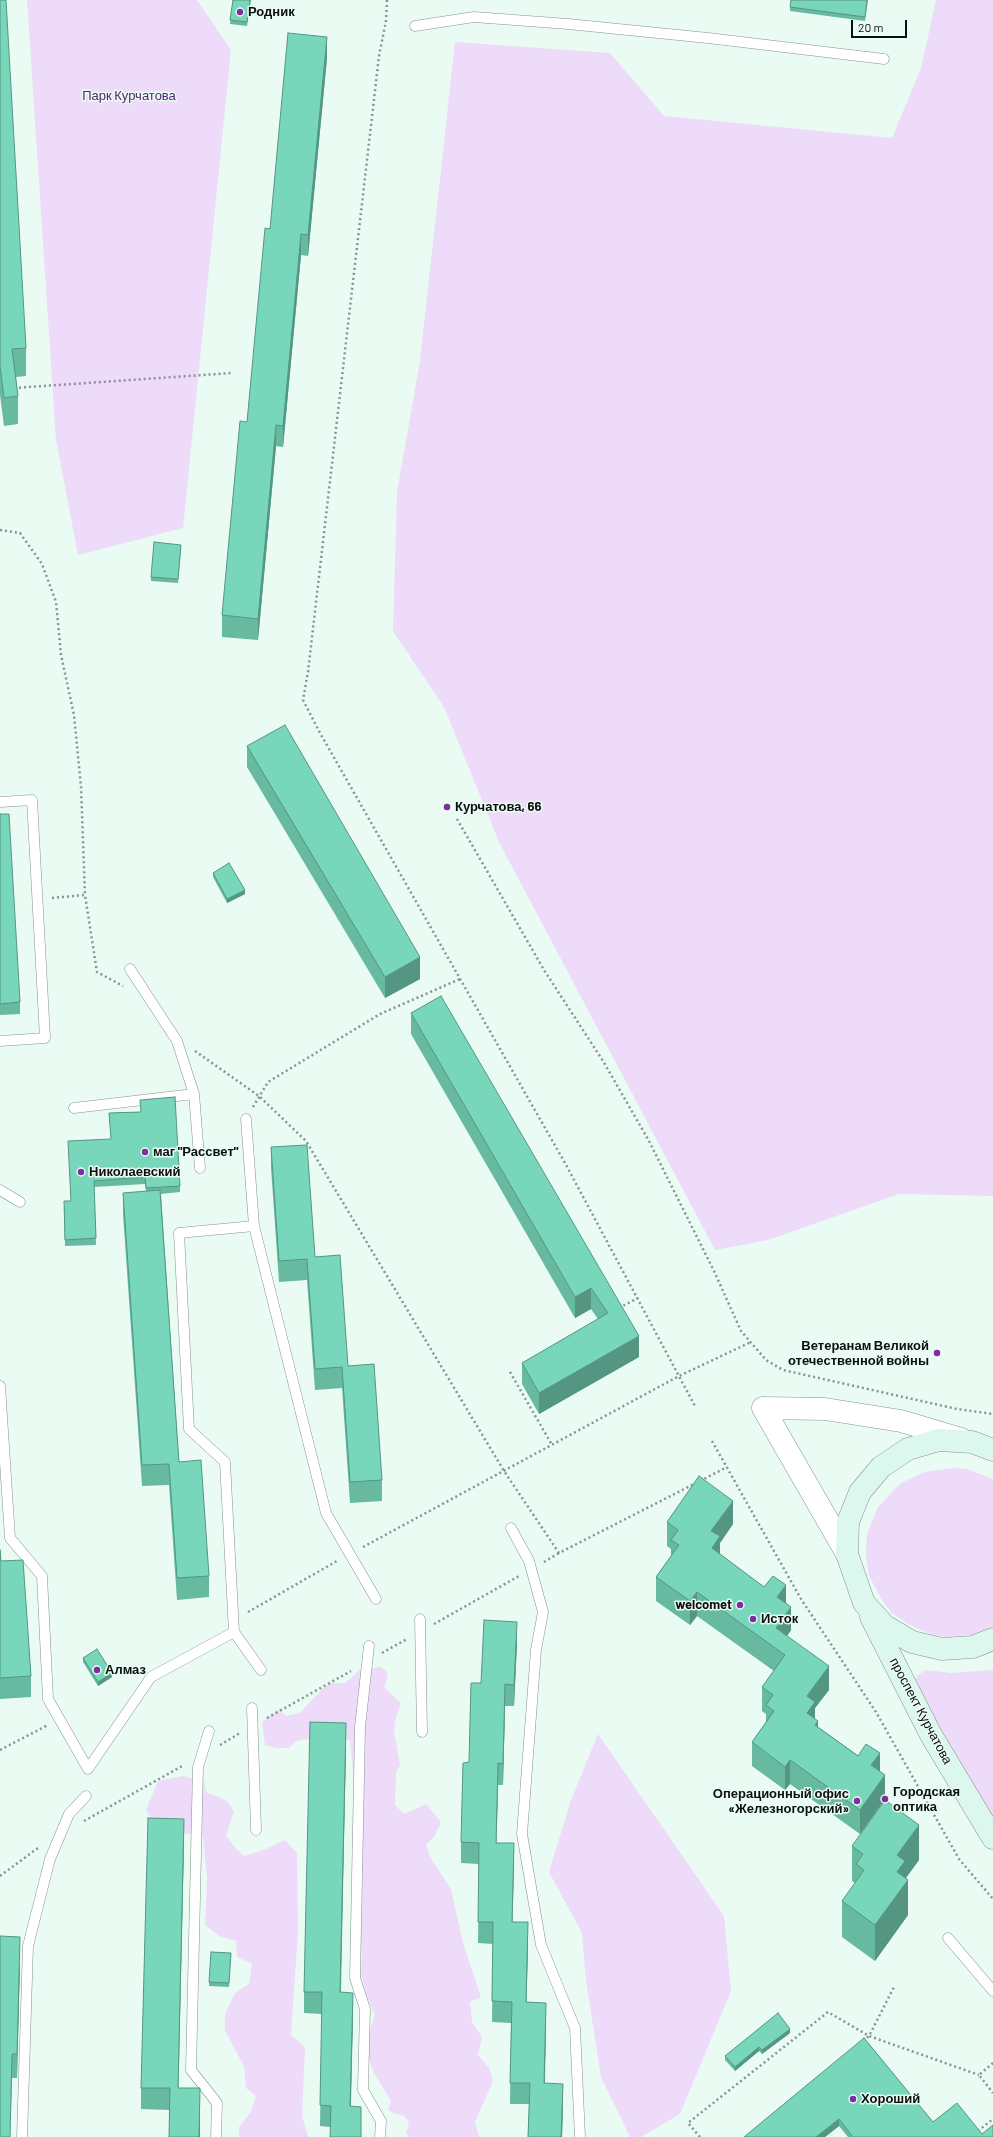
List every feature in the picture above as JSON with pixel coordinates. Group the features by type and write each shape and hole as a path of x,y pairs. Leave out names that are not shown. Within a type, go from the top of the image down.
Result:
{"main road":[{"path":"846,1554 848,1522 860,1492 881,1467 908,1449 939,1440 972,1442 993,1450"},
{"name":"проспект Курчатова","path":"846,1554 864,1603 931,1735 993,1838"},
{"path":"864,1603 885,1626 912,1642 942,1649 973,1647 993,1639"}],"street":[{"path":"846,1554 763,1408 826,1409 900,1421 972,1442"}],"lane":[{"path":"415,26 474,17 708,38 884,60"},
{"path":"0,802 32,800 45,1038 0,1041"},
{"path":"130,969 177,1041 194,1094 200,1168"},
{"path":"74,1108 194,1094"},
{"path":"246,1119 254,1226 326,1513 376,1599"},
{"path":"0,1190 20,1202"},
{"path":"254,1226 179,1234 189,1429 225,1462 234,1632 261,1670"},
{"path":"0,1386 10,1538 42,1576 48,1700 88,1769 152,1677 234,1632"},
{"path":"511,1528 531,1569 543,1612 536,1650 522,1834 541,1945 575,2028 580,2137"},
{"path":"420,1619 422,1732"},
{"path":"369,1646 360,1727 355,1978 365,2009 364,2090 381,2121 380,2137"},
{"path":"252,1708 256,1830"},
{"path":"209,1731 198,1767 191,2070 217,2103 216,2137"},
{"path":"22,2137 28,1946 50,1859 69,1814 86,1796"},
{"path":"948,1938 993,1991"}],"path":[{"path":"387,0 386,21 379,56 308,672 303,700 320,733 565,1163 696,1408"},
{"path":"8,388 232,373"},
{"path":"0,530 20,534 42,564 56,602 61,654 74,715 81,787 85,895 97,972 123,987"},
{"path":"457,819 544,970 603,1061 650,1142 714,1271 741,1331 766,1360 783,1370 957,1409 993,1414"},
{"path":"37,899 85,895"},
{"path":"246,1119 268,1082 380,1014 460,979"},
{"path":"191,1048 259,1096 306,1141 504,1470 559,1553"},
{"path":"618,1309 638,1298"},
{"path":"233,1620 350,1554 679,1376 751,1342"},
{"path":"510,1372 552,1445"},
{"path":"712,1442 801,1599 876,1712 959,1859 993,1899"},
{"path":"0,1876 46,1842 559,1553 727,1467"},
{"path":"0,1750 59,1719"},
{"path":"857,2046 869,2036 895,1985"},
{"path":"700,2137 688,2123 828,2012 869,2036 979,2075 993,2093"},
{"path":"979,2075 993,2063"},
{"path":"976,2133 993,2119"}],"green space":[{"name":"Парк Курчатова","path":"27,0 197,0 231,50 183,528 78,555 56,440"},
{"path":"936,0 993,0 993,1196 899,1194 768,1240 715,1250 499,842 444,707 393,631 397,492 420,361 455,42 610,53 664,116 892,138 921,68"},
{"path":"954,1468 967,1469 993,1479 993,1627 972,1635 945,1637 930,1634 910,1625 892,1613 884,1603 869,1576 866,1555 867,1534 878,1507 901,1483 925,1472"},
{"path":"381,1667 386,1671 388,1677 384,1687 401,1703 395,1721 394,1730 400,1765 396,1772 395,1805 404,1814 426,1804 441,1822 434,1837 426,1845 430,1857 451,1889 463,1943 481,1997 470,2002 472,2022 482,2037 478,2055 489,2068 493,2081 475,2122 479,2137 410,2137 406,2133 409,2122 404,2116 388,2110 391,2101 374,2073 368,2056 369,2032 375,2015 367,1997 361,1974 362,1956 360,1935 363,1875 352,1849 354,1779 350,1740 313,1738 296,1741 289,1748 276,1748 265,1745 262,1722 279,1709 286,1716 300,1713 323,1688 332,1683 345,1683 360,1670"},
{"path":"926,1670 951,1673 993,1670 993,1820 940,1731 915,1680 918,1675"},
{"path":"598,1734 724,1916 731,1991 680,2114 641,2137 630,2137 601,2077 586,1981 582,1933 549,1872 571,1800"},
{"path":"184,1776 204,1782 207,1793 228,1802 234,1812 226,1835 235,1848 244,1856 266,1849 285,1840 297,1853 298,1931 291,2035 305,2047 302,2116 308,2137 239,2137 239,2127 251,2112 256,2096 246,2088 244,2066 225,2031 225,2014 235,1993 249,1984 252,1964 237,1957 236,1941 221,1937 205,1925 207,1878 203,1837 162,1828 154,1823 146,1810 158,1781"}],"building":[{"path":"0,0 6,0 26,348 12,349 18,396 4,398 0,366"},
{"name":"Родник","path":"233,0 250,0 247,22 230,20"},
{"path":"791,0 867,0 865,17 790,7"},
{"path":"288,33 327,37 308,235 301,234 283,426 276,425 258,619 222,615 240,421 247,422 265,228 270,229"},
{"path":"154,542 181,545 178,579 151,577"},
{"path":"285,725 420,957 385,977 247,746"},
{"path":"0,814 9,814 20,1002 0,1004"},
{"path":"229,863 245,890 227,899 213,873"},
{"path":"441,996 639,1336 539,1393 522,1363 608,1313 591,1288 575,1297 411,1013"},
{"path":"175,1097 180,1186 146,1188 145,1177 94,1181 96,1238 65,1240 64,1201 71,1201 68,1141 111,1139 109,1113 141,1112 140,1100"},
{"path":"307,1145 315,1257 340,1255 348,1366 374,1364 382,1480 350,1482 342,1367 315,1369 307,1259 279,1261 271,1147"},
{"path":"160,1190 179,1462 201,1460 209,1576 177,1578 169,1464 142,1465 123,1193"},
{"path":"699,1476 733,1501 711,1531 720,1536 712,1548 764,1587 773,1576 786,1585 777,1597 791,1607 776,1628 829,1666 807,1696 815,1702 807,1713 818,1721 815,1725 858,1756 866,1744 880,1753 871,1765 885,1775 860,1810 790,1760 785,1767 752,1742 774,1711 766,1705 773,1695 762,1687 785,1655 697,1592 690,1601 656,1577 679,1545 671,1540 678,1530 667,1522"},
{"path":"0,1550 1,1561 23,1560 31,1676 0,1678"},
{"path":"484,1620 517,1622 514,1685 505,1684 503,1764 498,1763 496,1843 514,1843 512,1922 528,1922 526,2002 546,2003 544,2083 563,2084 561,2137 528,2137 530,2083 510,2083 512,2002 492,2001 493,1922 478,1922 479,1843 461,1842 463,1763 469,1762 471,1683 481,1683"},
{"name":"Алмаз","path":"97,1649 112,1673 98,1682 83,1658"},
{"path":"310,1722 346,1723 340,1992 353,1993 350,2106 361,2107 361,2137 330,2137 331,2106 320,2105 322,1992 304,1992"},
{"path":"885,1800 919,1825 897,1855 905,1861 897,1872 908,1880 875,1925 842,1901 864,1870 856,1864 863,1854 852,1846"},
{"path":"148,1818 184,1819 178,2088 200,2088 199,2137 169,2137 170,2088 141,2088"},
{"path":"0,1936 20,1937 17,2054 12,2054 10,2137 0,2137"},
{"path":"211,1952 231,1953 229,1983 209,1982"},
{"path":"778,2013 790,2029 762,2050 759,2047 735,2067 725,2056"},
{"name":"Хороший","path":"864,2038 933,2122 957,2103 982,2134 993,2125 993,2137 853,2137 839,2119 816,2137 744,2137"}],"place":[{"name":"Родник","path":"240,12"},
{"name":"Курчатова, 66","path":"447,807"},
{"name":"маг \"Рассвет\"","path":"145,1152"},
{"name":"Николаевский","path":"81,1172"},
{"name":"Ветеранам Великой отечественной войны","path":"937,1353"},
{"name":"welcomet","path":"740,1605"},
{"name":"Исток","path":"753,1619"},
{"name":"Алмаз","path":"97,1670"},
{"name":"Городская оптика","path":"885,1799"},
{"name":"Операционный офис «Железногорский»","path":"857,1801"},
{"name":"Хороший","path":"853,2099"}]}
